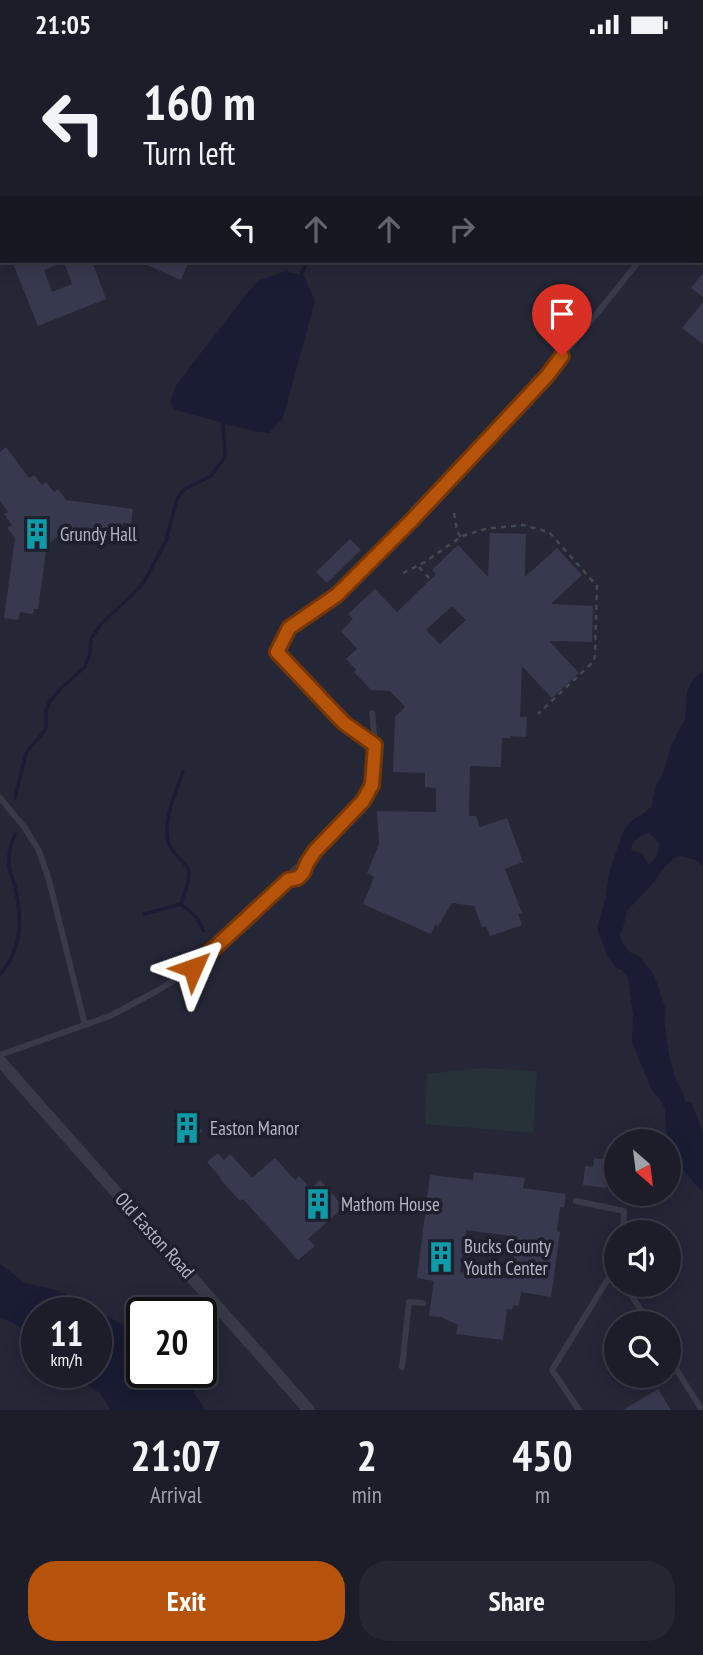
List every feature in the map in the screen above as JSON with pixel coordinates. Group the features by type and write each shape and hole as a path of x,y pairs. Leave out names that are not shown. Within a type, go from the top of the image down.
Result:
{"street":[{"name":"Old Easton Road","path":"0,1061 309,1410"}],"lane":[{"path":"375,745 344,723 277,652 289,628 337,595 412,520 547,376 637,263"},
{"path":"0,1055 110,1016 193,968 288,880 297,866 307,863 315,851 363,801 372,785 375,745 372,713"},
{"path":"0,798 25,828 39,851 49,880 85,1025"},
{"path":"576,1201 624,1211 624,1220"},
{"path":"579,1410 552,1370 604,1287"},
{"path":"402,1367 409,1302 423,1303"},
{"path":"681,1377 702,1410"}],"path":[{"path":"454,513 461,539"},
{"path":"403,573 461,539 485,529 523,525 549,532 598,589 596,655 594,661 538,714"},
{"path":"533,534 534,527"},
{"path":"418,566 431,580"},
{"path":"583,578 588,575"}],"shaded area":[{"path":"482,1068 537,1071 533,1133 425,1124 427,1074"}],"water":[{"path":"286,271 304,276 315,301 283,418 269,433 175,410 170,401 177,384 248,292 258,281"},
{"path":"703,671 703,866 696,860 680,856 674,858 627,911 620,934 622,943 650,969 666,1010 664,1021 675,1078 685,1102 692,1104 703,1133 703,1192 681,1165 681,1129 666,1129 664,1108 653,1092 632,1043 633,1014 627,976 616,968 608,957 597,928 606,897 609,873 623,832 631,821 652,806 655,788 685,719 687,691 694,678","holes":["649,833 659,843 659,849 648,864 643,854 631,850 640,836"]},
{"path":"0,1264 25,1283 59,1291 71,1297 21,1297 21,1328 0,1318"},
{"path":"112,1319 126,1327 126,1388 191,1388 205,1410 111,1410 100,1393 92,1388 112,1388"}],"building":[{"path":"13,263 62,263 44,270 52,292 72,284 64,263 93,263 106,299 38,326"},
{"path":"143,263 188,263 181,280"},
{"path":"703,273 703,297 691,288"},
{"path":"703,302 703,344 682,328"},
{"name":"Grundy Hall","path":"6,447 29,478 34,475 42,485 46,482 54,492 58,489 66,500 133,509 131,524 123,523 121,536 115,535 115,539 63,532 47,545 38,609 34,609 33,614 20,612 18,620 4,618 15,538 7,528 12,525 4,514 8,512 0,501 0,452"},
{"path":"490,533 526,534 525,577 557,548 582,575 551,604 593,606 592,642 549,641 579,673 552,698 522,666 520,717 527,717 526,737 502,738 501,767 470,766 469,816 476,816 480,827 507,818 523,862 505,869 522,913 518,914 522,925 490,936 486,926 482,927 474,906 452,903 431,934 363,904 374,877 367,873 379,844 377,811 436,812 436,788 425,787 425,773 393,772 395,717 405,707 390,691 371,690 354,672 356,670 346,659 357,649 341,631 353,619 348,614 375,589 397,612 436,574 432,570 458,545 488,577","holes":["452,606 466,620 440,644 426,630"]},
{"path":"350,539 361,550 327,583 316,572"},
{"name":"Easton Manor","path":"185,1113 202,1131 190,1143 173,1124"},
{"name":"Mathom House","path":"218,1153 224,1160 230,1154 252,1178 275,1158 295,1180 299,1176 311,1189 320,1180 344,1207 308,1239 315,1246 298,1260 243,1199 240,1201 207,1162"},
{"path":"594,1158 604,1160 604,1188 583,1185 585,1166 593,1167"},
{"name":"Bucks County Youth Center","path":"474,1172 525,1178 523,1188 566,1194 564,1208 560,1207 557,1231 560,1232 551,1297 521,1292 519,1306 513,1305 512,1310 507,1309 503,1340 456,1334 458,1325 441,1317 429,1316 434,1281 417,1278 430,1175 473,1180","holes":["466,1230 517,1237 511,1279 460,1272"]},
{"path":"658,1389 671,1410 623,1410"}],"waterway":[{"path":"300,278 306,263"},
{"path":"15,798 26,753 46,729 46,711 50,701 85,667 91,639 101,624 144,582 166,541 178,497 185,489 211,476 225,457 223,420"},
{"path":"181,904 189,873 186,865 169,845 167,824 183,772"},
{"path":"0,974 13,954 19,933 17,898 9,861 15,834"},
{"path":"144,914 181,904 197,918 204,931"}],"place":[{"name":"Grundy Hall","path":"37,534"},
{"name":"Easton Manor","path":"187,1128"},
{"name":"Mathom House","path":"318,1204"},
{"name":"Bucks County Youth Center","path":"441,1257"}],"route":[{"path":"193,968 288,880 298,878 303,873 315,851 363,801 372,785 375,745 344,723 277,652 289,628 337,595 412,520 547,376 562,356"}]}
